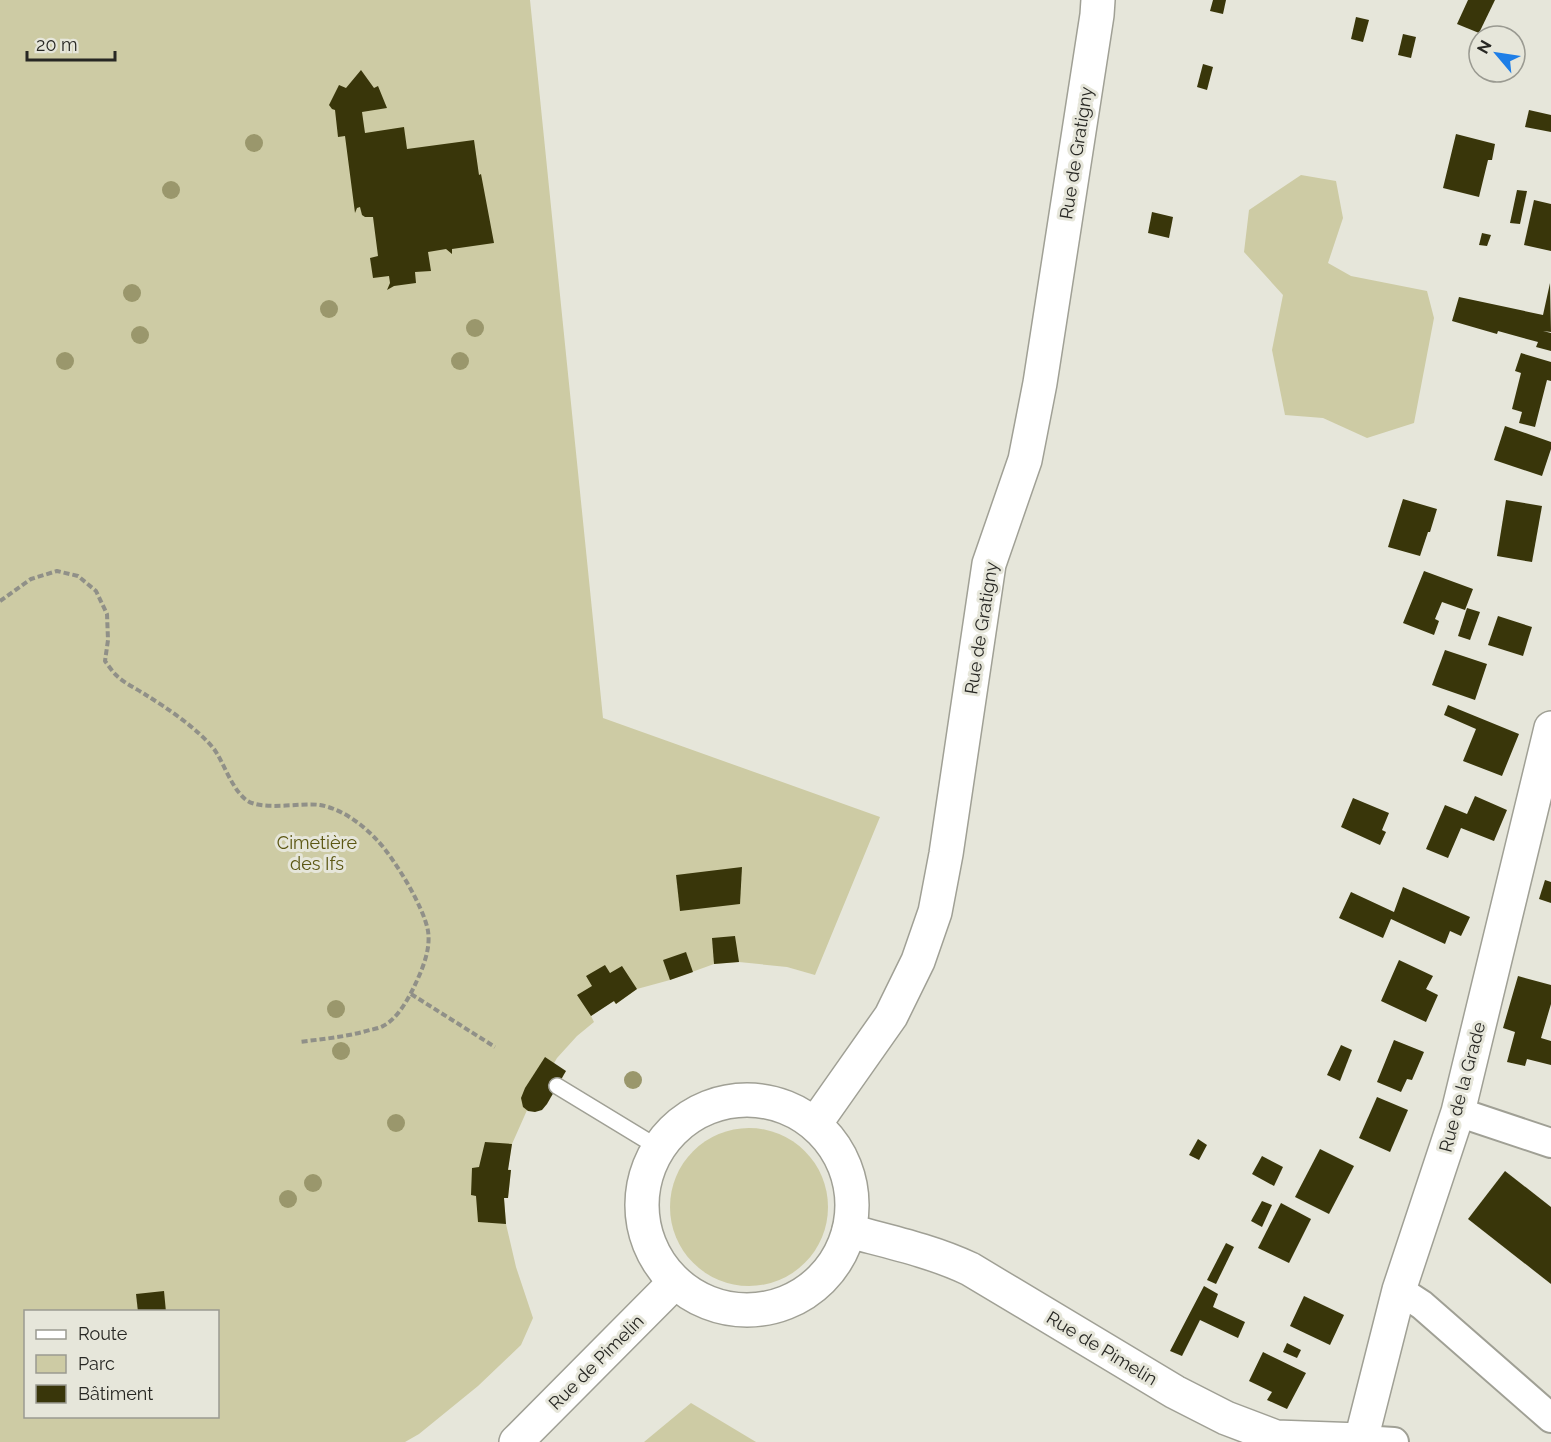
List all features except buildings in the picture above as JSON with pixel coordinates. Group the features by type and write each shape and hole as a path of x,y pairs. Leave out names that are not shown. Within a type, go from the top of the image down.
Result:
{"street":[{"name":"Rue de Gratigny","path":"815,1124 891,1016 918,961 935,912 948,842 989,564 1025,460 1040,383 1098,0"},
{"name":"Rue de la Grade","path":"1361,1441 1399,1290 1458,1112 1551,728"},
{"path":"750,1099 784,1106 815,1124 835,1146 847,1173 852,1202 849,1231 834,1264 809,1290 776,1306 740,1310 705,1302 675,1282 656,1259 644,1232 641,1202 646,1172 659,1148 684,1120 716,1104 750,1099"},
{"path":"1458,1112 1551,1143"},
{"name":"Rue de Pimelin","path":"849,1231 929,1252 970,1269 1175,1392 1226,1418 1276,1437 1361,1441"},
{"name":"Rue de Pimelin","path":"516,1442 675,1282"},
{"path":"1399,1290 1422,1305 1551,1418"},
{"path":"1361,1441 1394,1442"}],"lane":[{"path":"557,1086 659,1148"}],"path":[{"path":"0,601 31,579 57,571 78,576 96,591 107,614 108,640 105,661 117,677 156,701 191,727 213,748 245,800 264,806 321,805 339,812 355,820 378,841 399,868 422,911 428,931 423,968 411,994 399,1012 384,1026 350,1036 299,1042"},
{"path":"411,994 495,1047"}],"green space":[{"name":"Cimetière des Ifs","path":"0,0 530,0 603,718 880,817 815,975 787,967 739,962 714,964 637,989 616,1004 613,1001 591,1016 594,1022 577,1036 557,1058 528,1108 512,1144 508,1169 511,1170 508,1198 504,1198 506,1224 516,1267 533,1318 521,1345 478,1386 419,1434 405,1442 0,1442"},
{"path":"1301,175 1336,181 1343,218 1328,263 1351,276 1427,291 1434,318 1414,423 1367,438 1323,418 1285,415 1272,350 1283,295 1244,252 1249,210"},
{"path":"749,1128 779,1134 793,1141 805,1151 815,1163 822,1177 828,1207 822,1237 815,1251 805,1263 793,1273 779,1280 749,1286 719,1280 705,1273 693,1263 683,1251 676,1237 670,1207 676,1177 683,1163 693,1151 705,1141 719,1134"},
{"path":"691,1403 756,1442 644,1442"}]}
